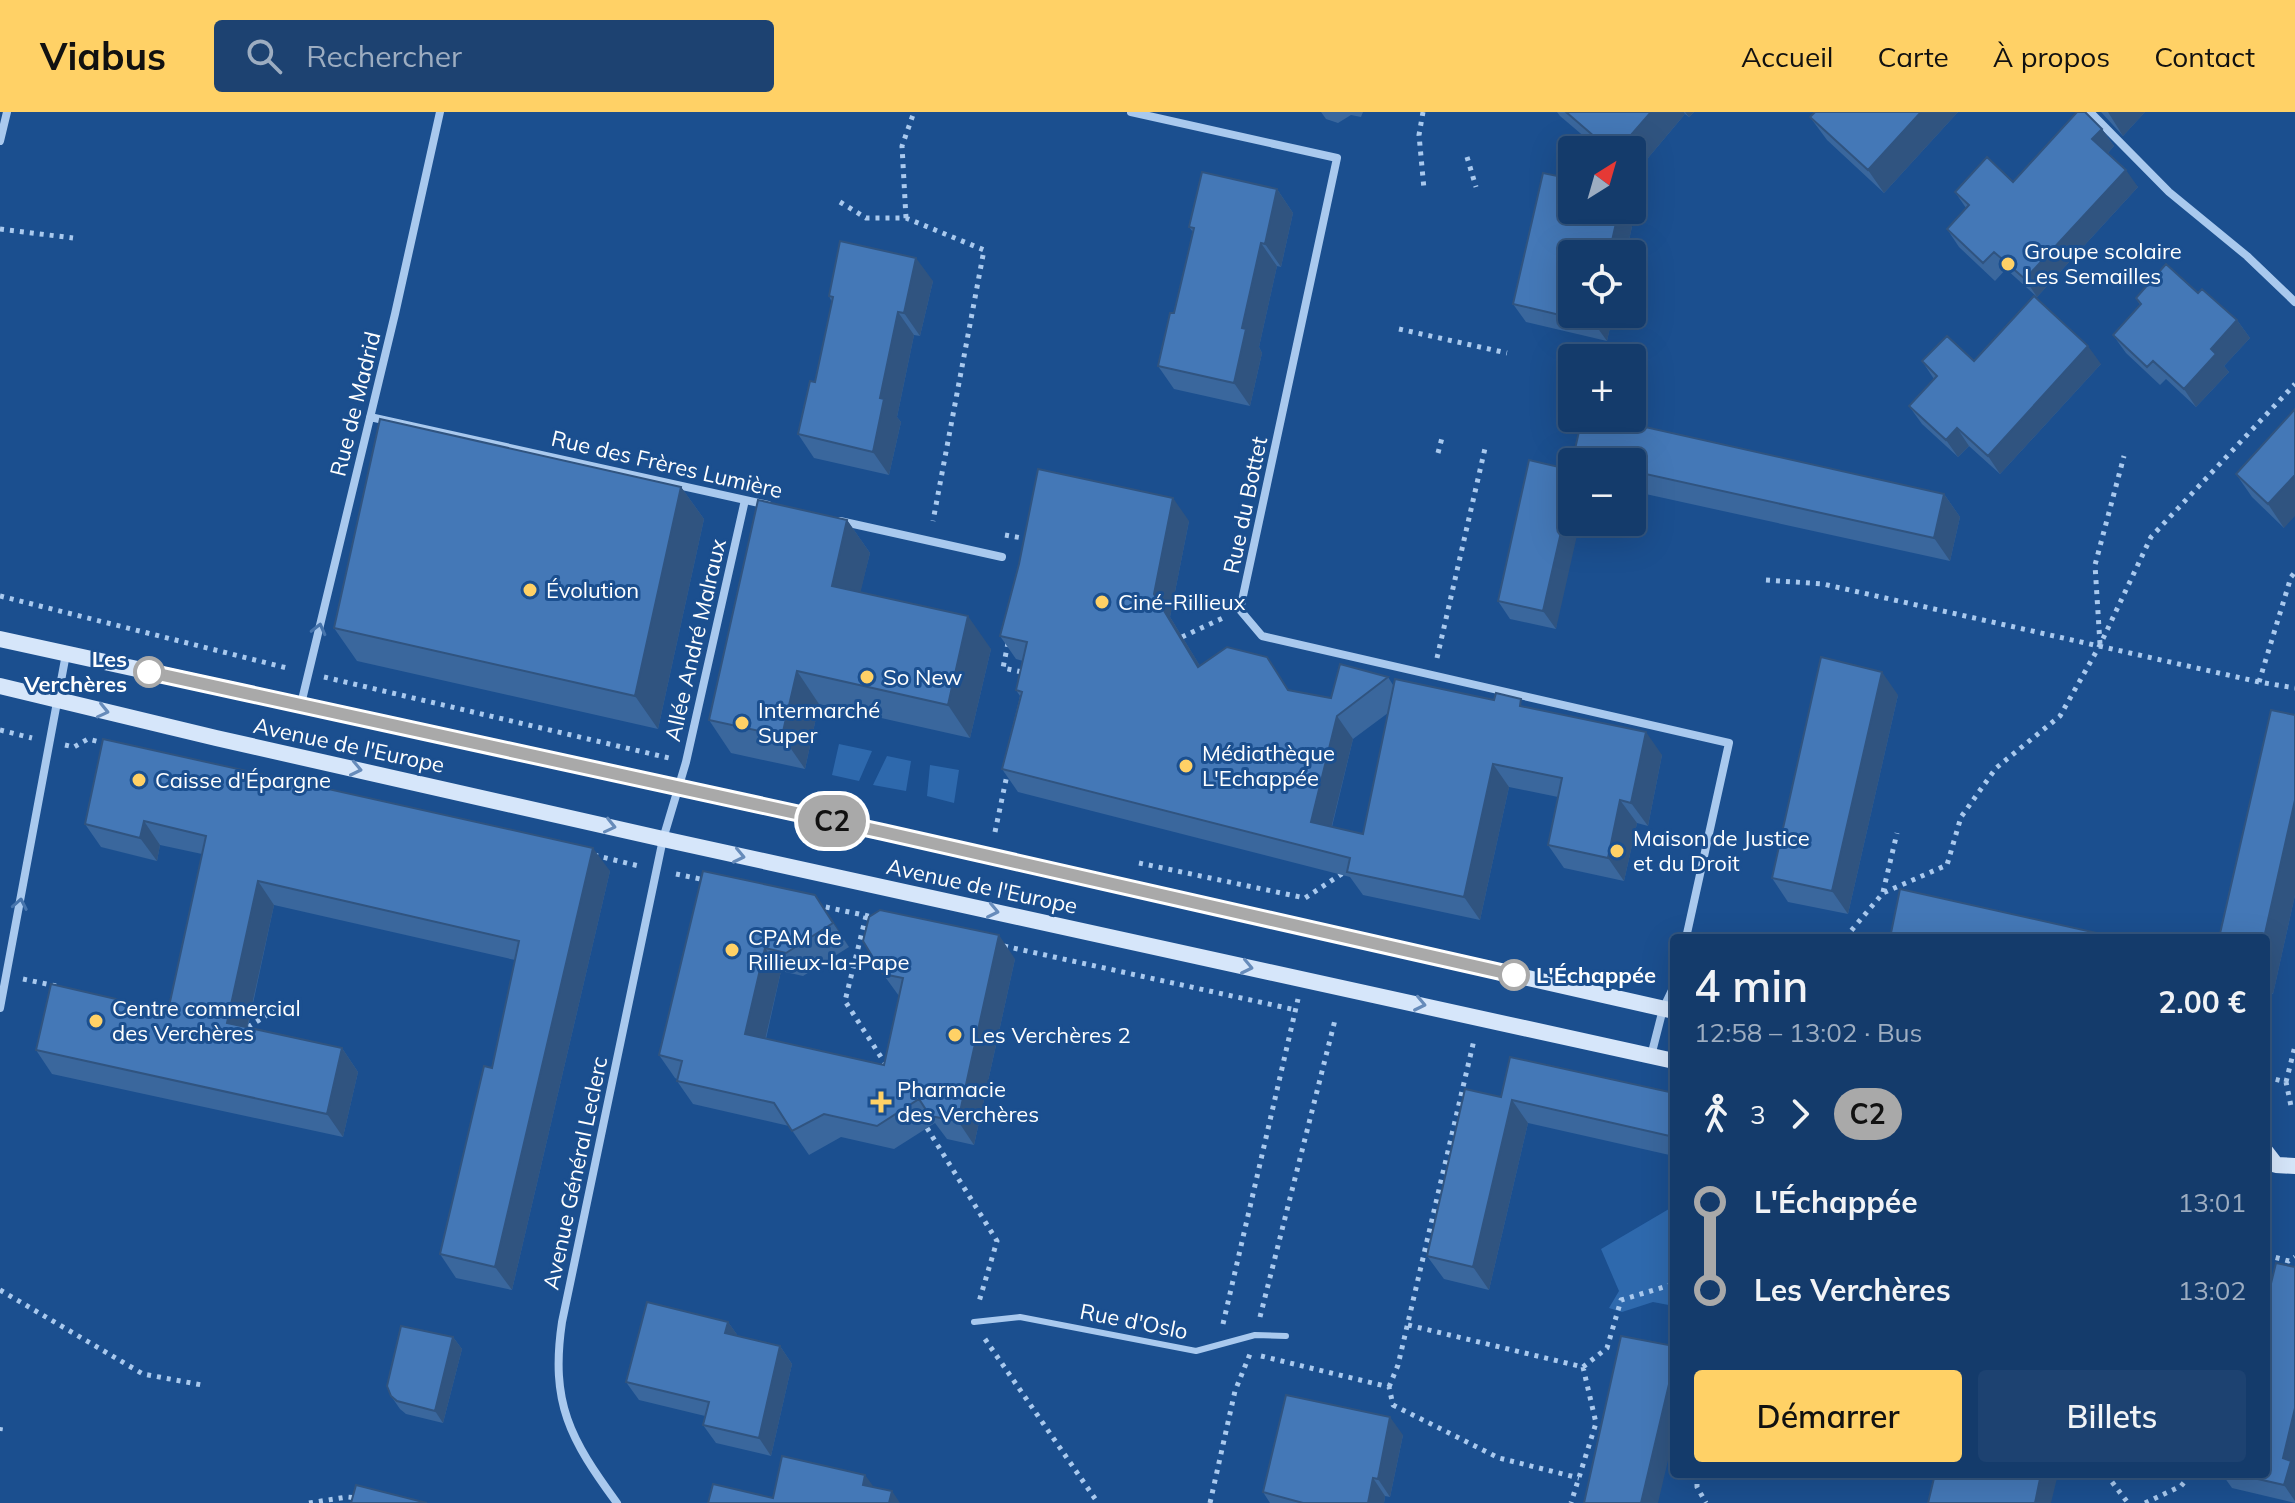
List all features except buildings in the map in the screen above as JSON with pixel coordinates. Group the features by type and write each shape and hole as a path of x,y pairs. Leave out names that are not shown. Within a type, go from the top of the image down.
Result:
{"street":[{"path":"0,141 7,112"},
{"name":"Rue de Madrid","path":"301,704 440,112"},
{"name":"Rue du Bottet","path":"1131,112 1337,158 1240,610"},
{"path":"2090,112 2169,192 2247,256 2295,302"},
{"name":"Rue des Frères Lumière","path":"370,417 774,506"},
{"name":"Allée André Malraux","path":"663,839 686,762 745,500"},
{"path":"833,520 1002,557"},
{"path":"1240,610 1262,636 1729,743 1687,934"},
{"name":"Avenue de l'Europe","path":"0,639 678,787 1668,1010"},
{"path":"0,1008 66,654"},
{"name":"Avenue de l'Europe","path":"0,686 663,839 1670,1060"},
{"name":"Avenue Général Leclerc","path":"617,1503 586,1461 571,1430 559,1393 557,1354 663,839"},
{"path":"1651,1056 1668,1010"},
{"path":"2270,1164 2295,1166"}],"lane":[{"name":"Rue d'Oslo","path":"974,1322 1020,1317 1196,1351 1255,1335 1286,1336"}],"path":[{"path":"906,218 902,146 914,112"},
{"path":"1423,112 1419,135 1424,189"},
{"path":"1467,157 1476,187"},
{"path":"840,202 866,218 906,218 984,250 932,521 946,524"},
{"path":"0,229 73,238"},
{"path":"1399,329 1507,353"},
{"path":"1848,934 1883,893 1947,865 1961,817 1996,768 2060,716 2100,645 2151,537 2295,384"},
{"path":"1438,453 1443,434"},
{"path":"1433,675 1486,444"},
{"path":"2100,645 2095,565 2124,456"},
{"path":"1000,534 1028,539 1025,554"},
{"path":"2259,682 2295,572"},
{"path":"1766,580 1823,584 2295,688"},
{"path":"0,596 308,673 686,762"},
{"path":"1182,637 1240,610"},
{"path":"1008,639 1003,668 1028,673"},
{"path":"1025,687 1030,662"},
{"path":"982,829 995,832 1010,760"},
{"path":"1883,893 1897,833"},
{"path":"1135,862 1305,898 1353,866"},
{"path":"866,916 845,1001 893,1076"},
{"path":"6,976 69,989"},
{"path":"1300,991 1218,1345 1389,1387"},
{"path":"248,1027 277,1009"},
{"path":"1210,1503 1235,1391 1255,1335 1335,1020"},
{"path":"1475,1035 1408,1325 1389,1387 1393,1405 1499,1458 1579,1478"},
{"path":"2291,1106 2286,1082 2295,1046"},
{"path":"2270,1078 2286,1082"},
{"path":"927,1128 997,1241 974,1322 1098,1503"},
{"path":"2270,1256 2289,1261 2295,1257"},
{"path":"1583,1367 1607,1348 1621,1300 1670,1285"},
{"path":"0,1290 143,1374 202,1385"},
{"path":"1408,1325 1583,1367"},
{"path":"1571,1503 1596,1423 1583,1367"},
{"path":"0,1431 1,1424"},
{"path":"1697,1478 1697,1487 1706,1503"},
{"path":"2109,1478 2128,1503"},
{"path":"2145,1503 2181,1486 2188,1478"},
{"path":"309,1503 347,1497 371,1500"}],"shaded area":[{"path":"839,744 872,751 859,781 832,775"},
{"path":"887,756 911,761 906,791 873,785"},
{"path":"930,765 959,770 954,803 927,796"},
{"path":"1670,1208 1670,1305 1653,1302 1622,1312 1609,1308 1619,1291 1601,1249"}],"bus line":[{"name":"C2","path":"149,672 883,832 1514,975"}],"place":[{"name":"Groupe scolaire Les Semailles","path":"2008,264"},
{"name":"Évolution","path":"530,590"},
{"name":"Ciné-Rillieux","path":"1102,602"},
{"name":"Les Verchères","path":"149,672"},
{"name":"So New","path":"867,677"},
{"name":"Intermarché Super","path":"742,723"},
{"name":"Médiathèque L'Echappée","path":"1186,766"},
{"name":"Caisse d'Épargne","path":"139,780"},
{"name":"Maison de Justice et du Droit","path":"1617,851"},
{"name":"CPAM de Rillieux-la-Pape","path":"732,950"},
{"name":"L'Échappée","path":"1514,975"},
{"name":"Centre commercial des Verchères","path":"96,1021"},
{"name":"Les Verchères 2","path":"955,1035"},
{"name":"Pharmacie des Verchères","path":"881,1102"}]}
